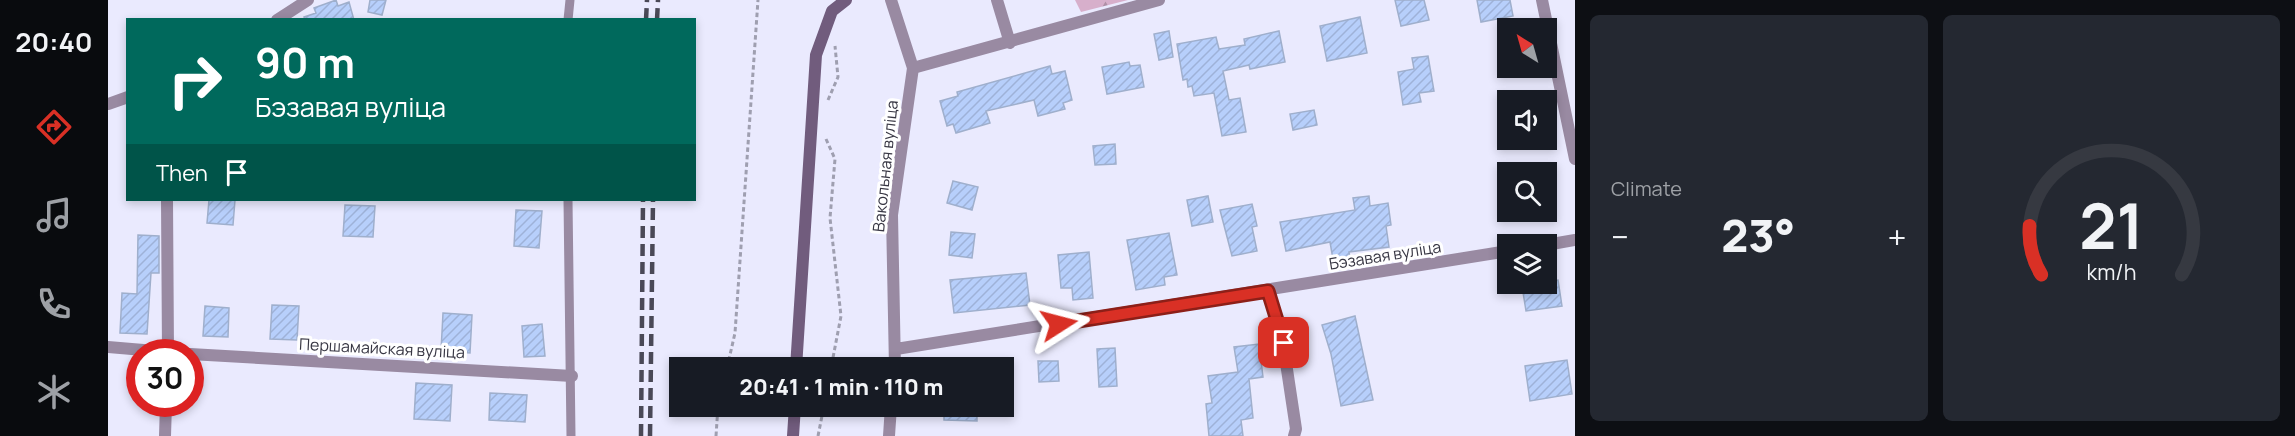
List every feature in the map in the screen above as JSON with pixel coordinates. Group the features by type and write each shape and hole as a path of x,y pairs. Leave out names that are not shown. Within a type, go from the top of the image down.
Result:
{"main road":[{"path":"797,357 816,55 831,6 846,0"},
{"path":"793,436 794,417"}],"street":[{"path":"280,18 308,0"},
{"path":"891,0 913,68 1011,43 1159,0"},
{"path":"997,0 1011,43"},
{"path":"1542,0 1575,159"},
{"name":"Вакольная вуліца","path":"896,357 892,215 913,68"},
{"path":"108,104 126,98"},
{"path":"167,201 167,339"},
{"path":"1557,243 1575,240"},
{"name":"Бэзавая вуліца","path":"896,349 1497,253"},
{"path":"1268,291 1284,343 1296,429 1294,436"},
{"path":"108,347 126,349"},
{"name":"Першамайская вуліца","path":"204,355 572,376"},
{"path":"165,436 166,417"},
{"path":"889,436 890,417"}],"lane":[{"path":"568,18 570,0"},
{"path":"568,201 571,436"}],"path":[{"path":"730,357 735,333 758,0"},
{"path":"826,103 838,77 835,44"},
{"path":"822,130 835,159 831,218 841,316 833,357"},
{"path":"716,436 717,417"},
{"path":"818,436 822,417"}],"green space":[{"path":"1075,0 1128,0 1081,12"}],"building":[{"path":"336,0 338,6 349,2 353,18 304,18 316,13 314,8"},
{"path":"370,0 386,0 382,15 368,12"},
{"path":"1395,0 1424,0 1429,20 1401,26"},
{"path":"1477,0 1510,0 1513,16 1481,22"},
{"path":"1360,17 1367,53 1327,61 1320,26"},
{"path":"1169,31 1173,57 1159,60 1154,34"},
{"path":"1279,31 1285,62 1250,69 1249,65 1223,71 1229,100 1240,98 1246,132 1222,136 1214,93 1194,96 1192,86 1188,87 1187,79 1183,80 1177,44 1216,37 1219,49 1245,45 1244,39"},
{"path":"1428,56 1434,91 1419,93 1421,102 1403,105 1398,72 1414,69 1412,58"},
{"path":"1129,62 1130,66 1140,65 1144,87 1107,94 1102,67"},
{"path":"1050,66 1052,74 1065,71 1072,100 1063,103 1065,109 1038,116 1034,100 986,111 990,123 956,133 953,124 947,126 940,101 958,96 957,92"},
{"path":"1314,110 1317,125 1293,130 1290,114"},
{"path":"1115,144 1116,164 1095,165 1093,146"},
{"path":"953,181 978,187 972,210 947,203"},
{"path":"1208,196 1213,222 1192,226 1187,200"},
{"path":"1369,196 1370,206 1388,203 1391,225 1386,226 1389,247 1349,252 1351,262 1334,265 1330,242 1286,251 1280,222 1355,210 1353,198"},
{"path":"209,201 235,201 233,225 207,223"},
{"path":"1252,204 1257,226 1252,227 1257,251 1232,256 1220,210"},
{"path":"345,205 375,206 373,237 343,236"},
{"path":"516,210 542,211 539,248 514,246"},
{"path":"951,232 975,234 972,258 949,255"},
{"path":"1169,233 1177,275 1164,277 1165,285 1136,290 1127,240"},
{"path":"138,235 159,236 159,273 151,273 147,334 120,333 122,293 137,294"},
{"path":"1089,252 1093,298 1073,300 1072,288 1061,288 1058,255"},
{"path":"1026,273 1030,305 954,313 950,280"},
{"path":"1557,280 1562,306 1526,311 1523,294 1557,294"},
{"path":"272,305 299,306 297,340 270,339"},
{"path":"205,306 229,308 228,337 203,336"},
{"path":"443,313 472,315 470,353 441,351"},
{"path":"1355,316 1373,400 1341,406 1331,354 1322,325"},
{"path":"542,324 545,356 524,357 522,326"},
{"path":"1259,344 1263,377 1249,379 1253,418 1241,420 1243,436 1209,436 1206,404 1212,403 1208,376 1238,372 1234,347"},
{"path":"1115,348 1117,386 1099,387 1097,349"},
{"path":"1567,360 1572,394 1530,401 1525,366"},
{"path":"1038,361 1058,361 1059,381 1039,382"},
{"path":"416,383 452,385 450,421 414,419"},
{"path":"490,393 527,395 525,422 489,420"},
{"path":"944,417 977,417 977,421 944,420"}],"railway":[{"path":"646,18 647,0"},
{"path":"657,18 658,0"},
{"path":"641,436 643,201"},
{"path":"650,436 653,201"}],"route":[{"path":"1059,324 1268,291 1284,343"}]}
